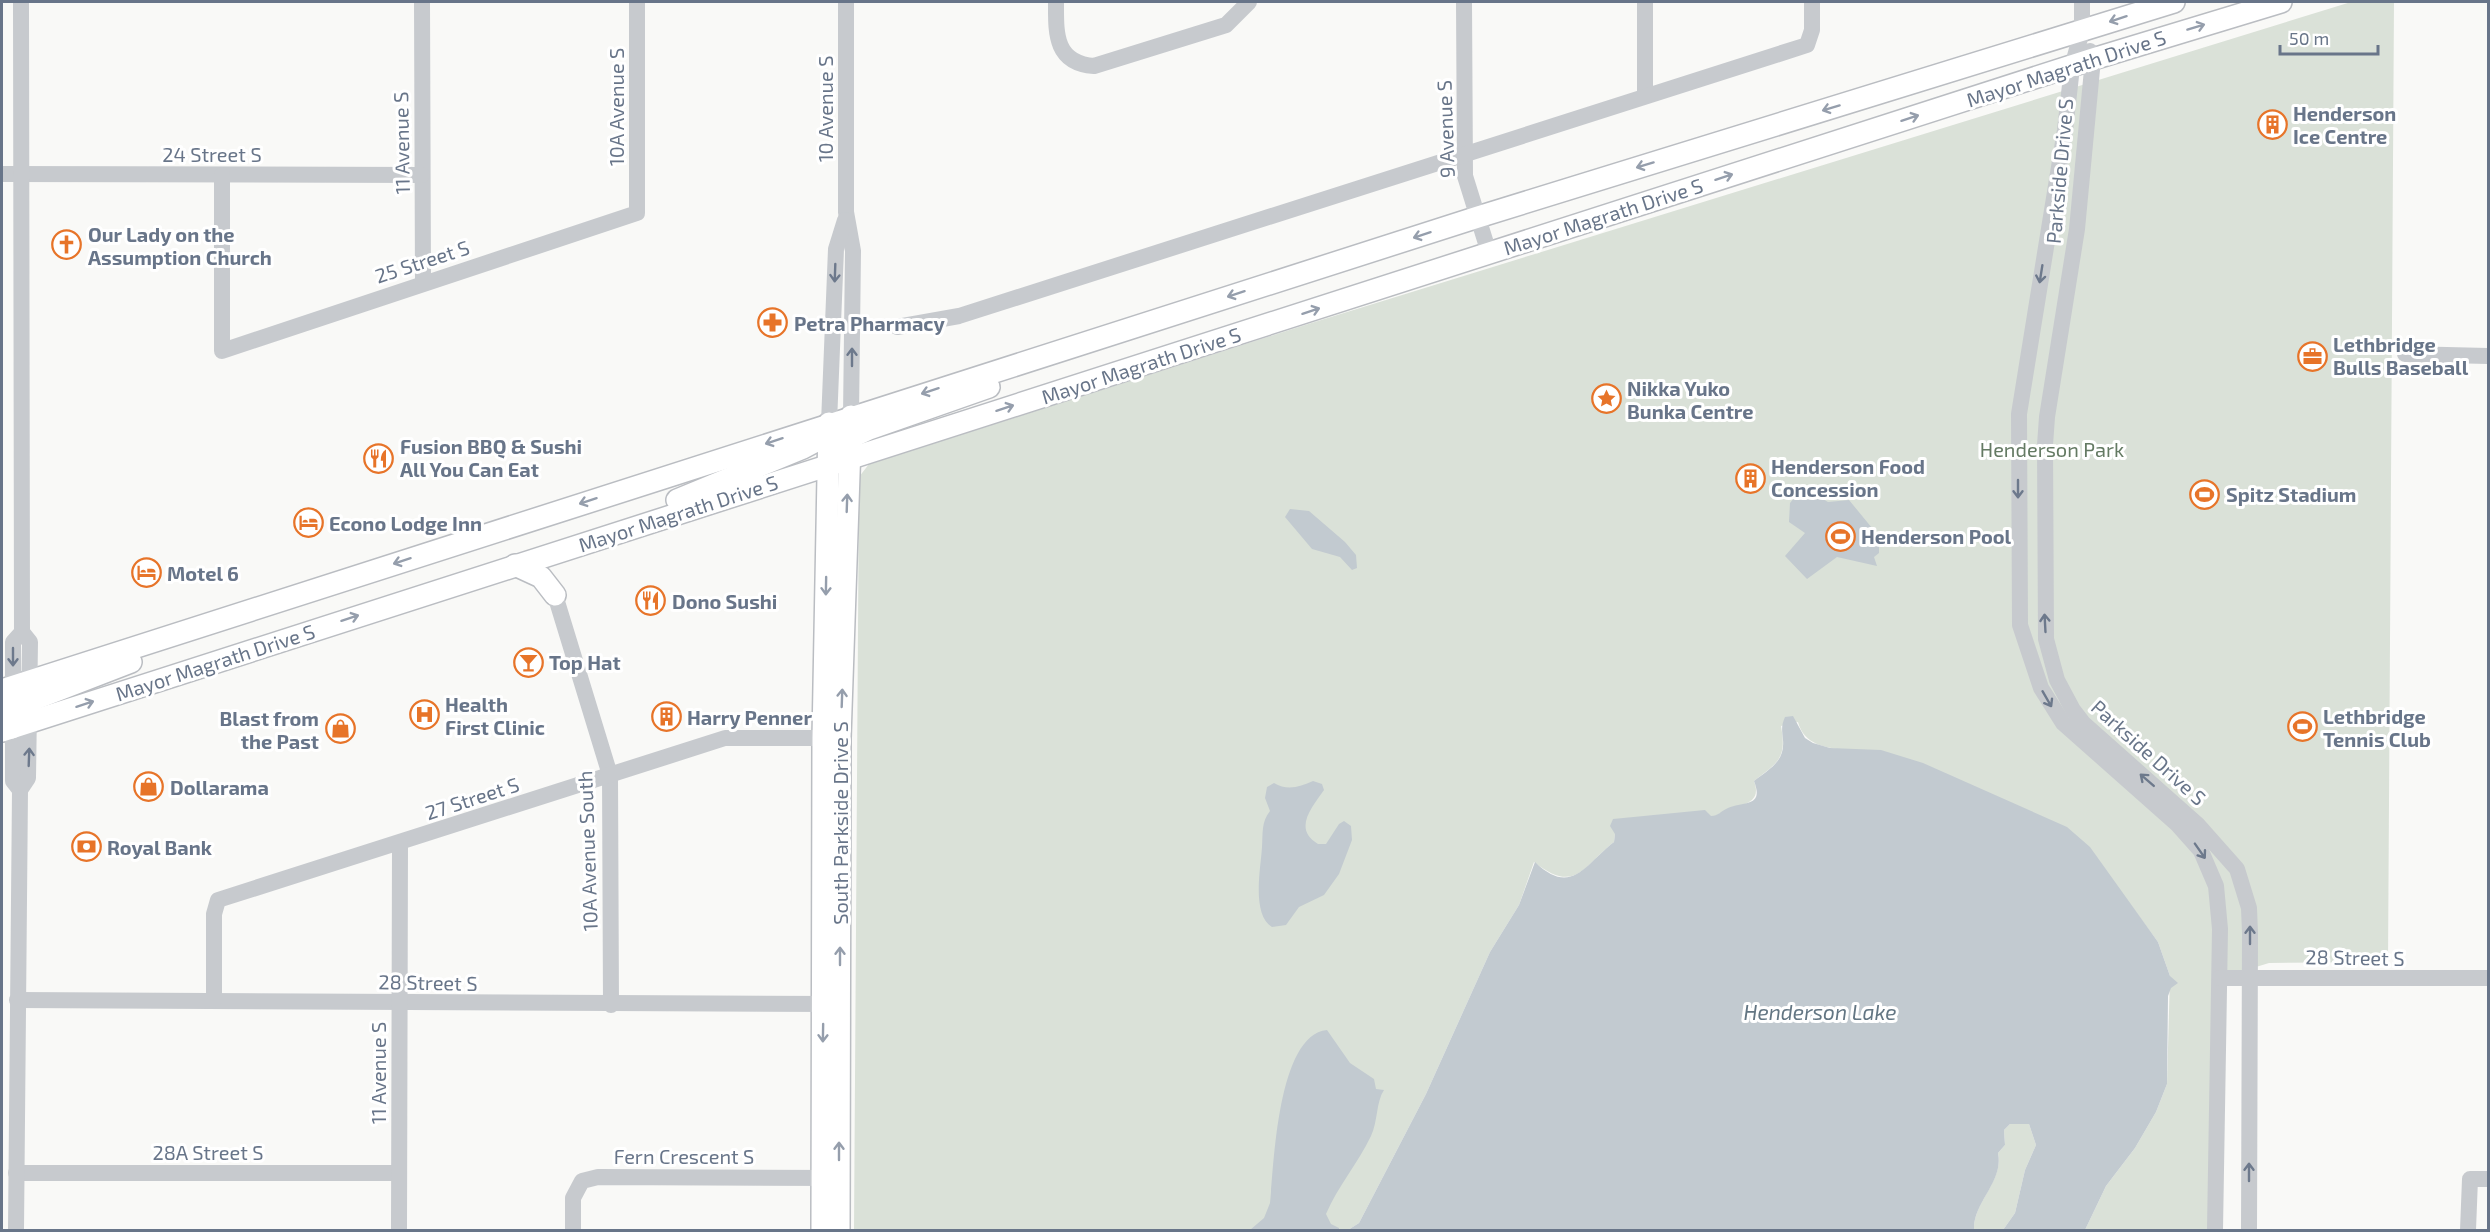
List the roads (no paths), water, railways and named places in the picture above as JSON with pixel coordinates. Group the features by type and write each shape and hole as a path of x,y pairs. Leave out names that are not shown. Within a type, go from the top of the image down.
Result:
{"main road":[{"name":"Mayor Magrath Drive S","path":"15,706 515,565 627,530 828,464 851,416 1478,217 2174,2"},
{"name":"Mayor Magrath Drive S","path":"15,706 265,605 1488,253 2093,59 2281,2"},
{"path":"627,530 635,516 839,439 1052,364 1096,338"},
{"name":"South Parkside Drive S","path":"832,738 839,439"},
{"name":"South Parkside Drive S","path":"822,1230 830,1178 832,738 828,464"},
{"path":"555,595 552,574 556,562 565,550"},
{"path":"515,565 541,577 555,595"},
{"name":"South Parkside Drive S","path":"830,1178 839,1230"}],"street":[{"path":"16,1230 20,790 28,778 15,706 13,642 22,633 21,2"},
{"name":"11 Avenue S","path":"422,2 423,283"},
{"name":"10A Avenue S","path":"637,213 638,2"},
{"name":"10 Avenue S","path":"846,2 846,216 853,250 851,416"},
{"path":"1056,2 1056,34 1059,43 1071,58 1082,64 1105,65 1226,25 1249,2"},
{"name":"9 Avenue S","path":"1464,2 1463,156 1465,176 1488,253"},
{"path":"1645,2 1645,96"},
{"path":"897,327 959,316 1807,45 1812,30 1812,2"},
{"path":"2082,2 2082,31"},
{"name":"Parkside Drive S","path":"2082,31 2093,59 2077,228 2047,417 2046,639 2057,680 2073,710 2083,723 2198,825 2237,869 2249,908 2248,1230"},
{"name":"Parkside Drive S","path":"2082,31 2072,67 2065,130 2019,414 2020,626 2041,688 2063,723 2177,824 2201,851 2211,870 2219,902 2220,978 2215,1230"},
{"name":"24 Street S","path":"2,174 422,175"},
{"name":"25 Street S","path":"222,175 222,351 637,213"},
{"name":"10 Avenue S","path":"839,439 836,249 846,216"},
{"path":"2405,354 2488,356"},
{"name":"10A Avenue South","path":"555,595 610,775 611,1005"},
{"name":"27 Street S","path":"214,1000 214,914 218,900 400,844 725,738 832,738"},
{"name":"11 Avenue S","path":"399,1230 400,844"},
{"name":"28 Street S","path":"2220,978 2488,978"},
{"name":"28 Street S","path":"17,1000 611,1005 831,1004"},
{"name":"28A Street S","path":"16,1173 399,1173"},
{"name":"Fern Crescent S","path":"573,1230 573,1198 582,1181 598,1177 830,1178"},
{"path":"2468,1230 2470,1179 2488,1179"}],"water":[{"name":"Henderson Pool","path":"1810,491 1828,502 1849,500 1879,540 1879,553 1874,557 1877,566 1837,557 1807,579 1785,556 1805,533 1789,522 1790,503 1799,492"},
{"path":"1290,509 1309,511 1345,542 1356,555 1357,568 1352,570 1340,557 1312,549 1285,517"},
{"name":"Henderson Lake","path":"1793,716 1805,738 1813,743 1830,748 1881,750 1923,763 2067,827 2090,847 2158,942 2170,976 2178,983 2171,988 2168,996 2167,1084 2156,1112 2135,1148 2106,1186 2085,1230 2003,1230 2015,1213 2025,1170 2036,1145 2029,1124 2010,1124 2004,1130 2005,1145 1998,1153 1997,1173 1978,1210 1974,1230 1348,1230 1359,1223 1426,1094 1490,952 1519,905 1535,862 1559,877 1569,877 1586,867 1614,842 1615,834 1610,826 1613,819 1705,810 1713,816 1728,808 1751,802 1757,795 1754,781 1775,764 1781,754 1782,726 1785,717"},
{"path":"1313,781 1322,784 1324,790 1307,817 1306,831 1310,838 1318,844 1326,844 1339,824 1344,821 1351,826 1352,840 1339,874 1324,895 1299,907 1286,925 1272,927 1261,912 1259,901 1263,828 1270,811 1265,798 1267,787 1274,783 1284,787 1294,787"},
{"path":"1327,1030 1350,1063 1374,1079 1376,1089 1384,1090 1371,1136 1326,1214 1331,1224 1339,1230 1250,1230 1264,1218 1270,1203 1281,1104 1288,1077 1298,1054 1310,1037"}],"place":[{"name":"Henderson Ice Centre","path":"2272,125"},
{"name":"Our Lady on the Assumption Church","path":"67,245"},
{"name":"Petra Pharmacy","path":"773,323"},
{"name":"Lethbridge Bulls Baseball","path":"2312,356"},
{"name":"Nikka Yuko Bunka Centre","path":"1606,399"},
{"name":"Fusion BBQ & Sushi All You Can Eat","path":"379,458"},
{"name":"Henderson Food Concession","path":"1750,478"},
{"name":"Spitz Stadium","path":"2205,494"},
{"name":"Econo Lodge Inn","path":"308,523"},
{"name":"Henderson Pool","path":"1840,536"},
{"name":"Motel 6","path":"146,573"},
{"name":"Dono Sushi","path":"651,601"},
{"name":"Top Hat","path":"528,662"},
{"name":"Health First Clinic","path":"424,715"},
{"name":"Harry Penner","path":"666,717"},
{"name":"Lethbridge Tennis Club","path":"2302,727"},
{"name":"Blast from the Past","path":"340,729"},
{"name":"Dollarama","path":"149,787"},
{"name":"Royal Bank","path":"86,847"}],"park label":[{"name":"Henderson Park","path":"2052,449"}]}
